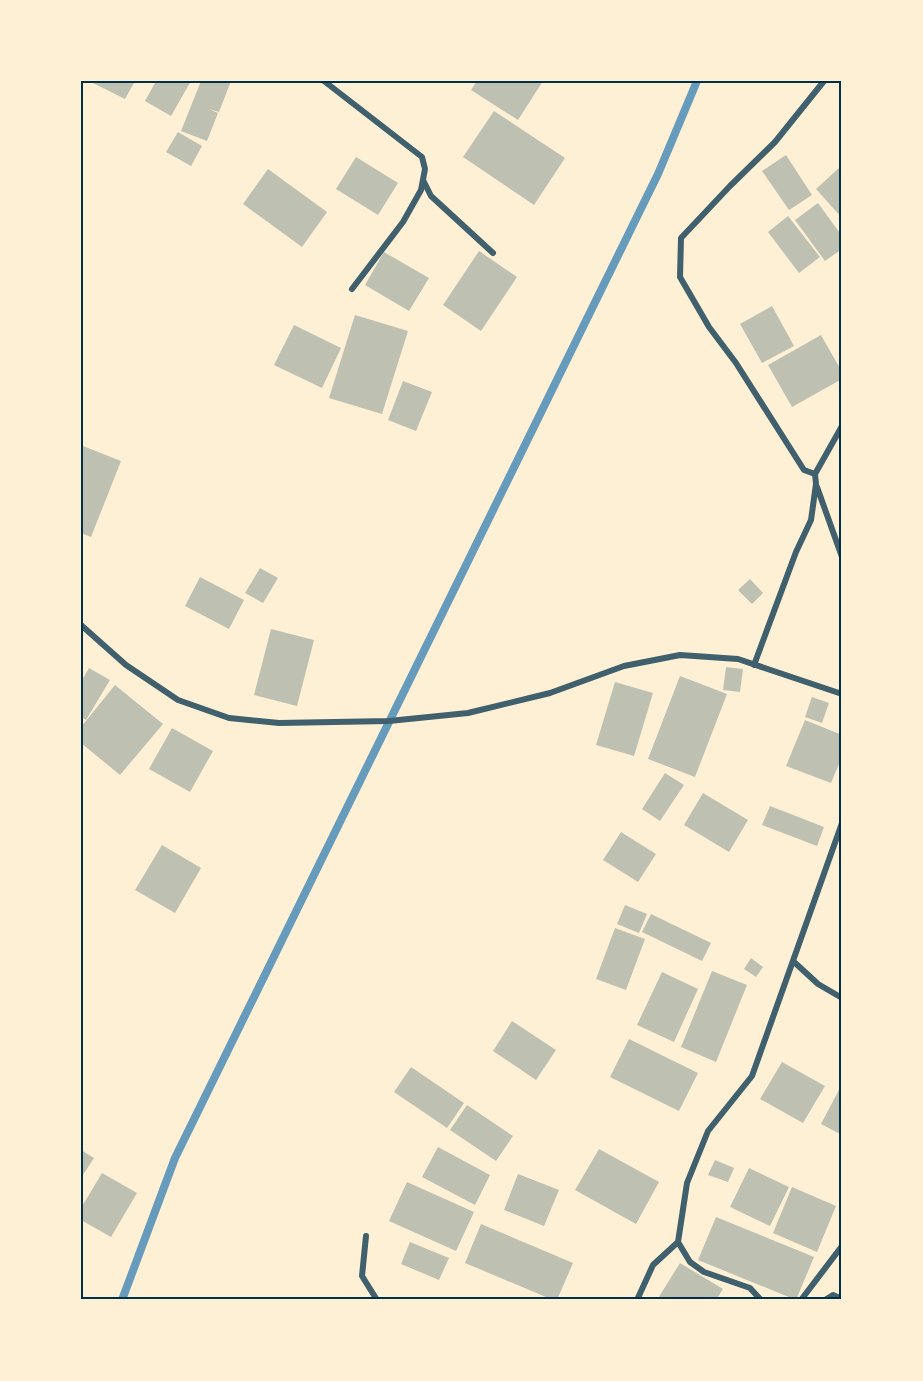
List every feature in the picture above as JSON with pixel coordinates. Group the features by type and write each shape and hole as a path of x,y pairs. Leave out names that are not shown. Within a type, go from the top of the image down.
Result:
{"street":[{"path":"324,81 422,157 425,169 421,190 403,222 352,289"},
{"path":"814,474 804,470 736,363 709,327 680,277 681,238 775,142 824,81"},
{"path":"422,180 431,196 493,253"},
{"path":"842,426 814,474 842,557"},
{"path":"754,665 796,552 811,520 816,484"},
{"path":"81,625 126,665 178,700 229,718 279,723 389,721 468,713 550,693 624,666 680,655 738,659 842,694"},
{"path":"761,1300 750,1288 704,1272 690,1262 678,1242 687,1183 708,1131 752,1076 842,823"},
{"path":"793,961 818,984 842,998"},
{"path":"366,1236 362,1276 377,1300"},
{"path":"637,1300 653,1264 678,1242"},
{"path":"801,1300 842,1246"},
{"path":"825,1300 833,1294 842,1299"}],"building":[{"path":"89,81 135,81 125,99"},
{"path":"156,81 191,81 171,116 145,101"},
{"path":"201,81 231,81 219,112 209,109 218,113 207,141 181,131"},
{"path":"477,81 543,81 518,120 471,90"},
{"path":"494,111 565,158 534,205 463,157"},
{"path":"178,132 202,146 191,166 166,152"},
{"path":"786,155 812,195 789,210 762,171"},
{"path":"356,157 398,183 378,215 336,189"},
{"path":"840,167 842,169 842,218 816,189"},
{"path":"268,169 327,212 302,247 243,204"},
{"path":"818,203 842,236 842,249 825,261 795,220"},
{"path":"788,216 820,257 799,273 768,232"},
{"path":"479,251 517,277 481,331 443,305"},
{"path":"384,252 429,278 409,311 365,285"},
{"path":"772,306 794,346 762,363 740,324"},
{"path":"355,315 408,331 382,414 329,398"},
{"path":"294,325 341,348 322,388 274,365"},
{"path":"821,335 842,372 842,379 792,407 768,365"},
{"path":"403,381 432,392 416,431 388,420"},
{"path":"83,446 121,461 91,537 81,533 81,451"},
{"path":"260,568 278,578 263,603 245,593"},
{"path":"200,577 244,600 229,629 185,606"},
{"path":"750,579 763,593 752,604 738,590"},
{"path":"271,629 314,640 297,706 254,695"},
{"path":"726,667 743,669 740,692 723,690"},
{"path":"89,668 110,680 86,720 81,717 81,682"},
{"path":"680,676 727,694 695,777 648,759"},
{"path":"615,682 653,693 634,756 596,745"},
{"path":"115,685 163,724 120,775 81,743 81,727"},
{"path":"812,697 829,703 822,723 805,717"},
{"path":"805,720 842,735 842,757 831,783 786,766"},
{"path":"172,728 213,751 190,792 149,769"},
{"path":"665,773 684,785 660,821 642,809"},
{"path":"703,793 748,820 729,852 684,825"},
{"path":"770,806 824,827 817,846 762,825"},
{"path":"621,832 656,854 638,882 603,860"},
{"path":"162,845 201,868 175,913 135,890"},
{"path":"625,905 647,914 639,933 617,924"},
{"path":"651,914 711,943 702,961 642,932"},
{"path":"615,928 645,939 626,990 596,979"},
{"path":"751,958 763,967 756,977 744,969"},
{"path":"712,971 747,985 716,1062 681,1047"},
{"path":"662,972 698,989 674,1042 637,1025"},
{"path":"512,1021 556,1050 536,1080 493,1051"},
{"path":"629,1039 698,1073 679,1111 610,1077"},
{"path":"782,1062 825,1086 803,1123 760,1099"},
{"path":"411,1067 464,1103 447,1128 394,1092"},
{"path":"842,1084 842,1135 821,1124"},
{"path":"467,1105 513,1136 496,1161 450,1130"},
{"path":"438,1147 490,1175 475,1205 422,1177"},
{"path":"599,1149 659,1182 636,1224 575,1190"},
{"path":"81,1150 94,1158 81,1178"},
{"path":"715,1160 734,1168 728,1182 708,1175"},
{"path":"749,1168 789,1187 770,1226 730,1207"},
{"path":"102,1173 137,1193 111,1237 81,1220 81,1208"},
{"path":"518,1174 559,1190 544,1226 504,1210"},
{"path":"407,1182 474,1212 456,1251 389,1221"},
{"path":"792,1187 836,1206 817,1252 773,1233"},
{"path":"716,1217 814,1257 796,1300 698,1260"},
{"path":"481,1224 573,1263 557,1300 465,1263"},
{"path":"410,1242 449,1258 439,1280 401,1264"},
{"path":"680,1263 723,1289 716,1300 657,1300"}],"waterway":[{"path":"122,1300 175,1158 658,174 697,81"}]}
